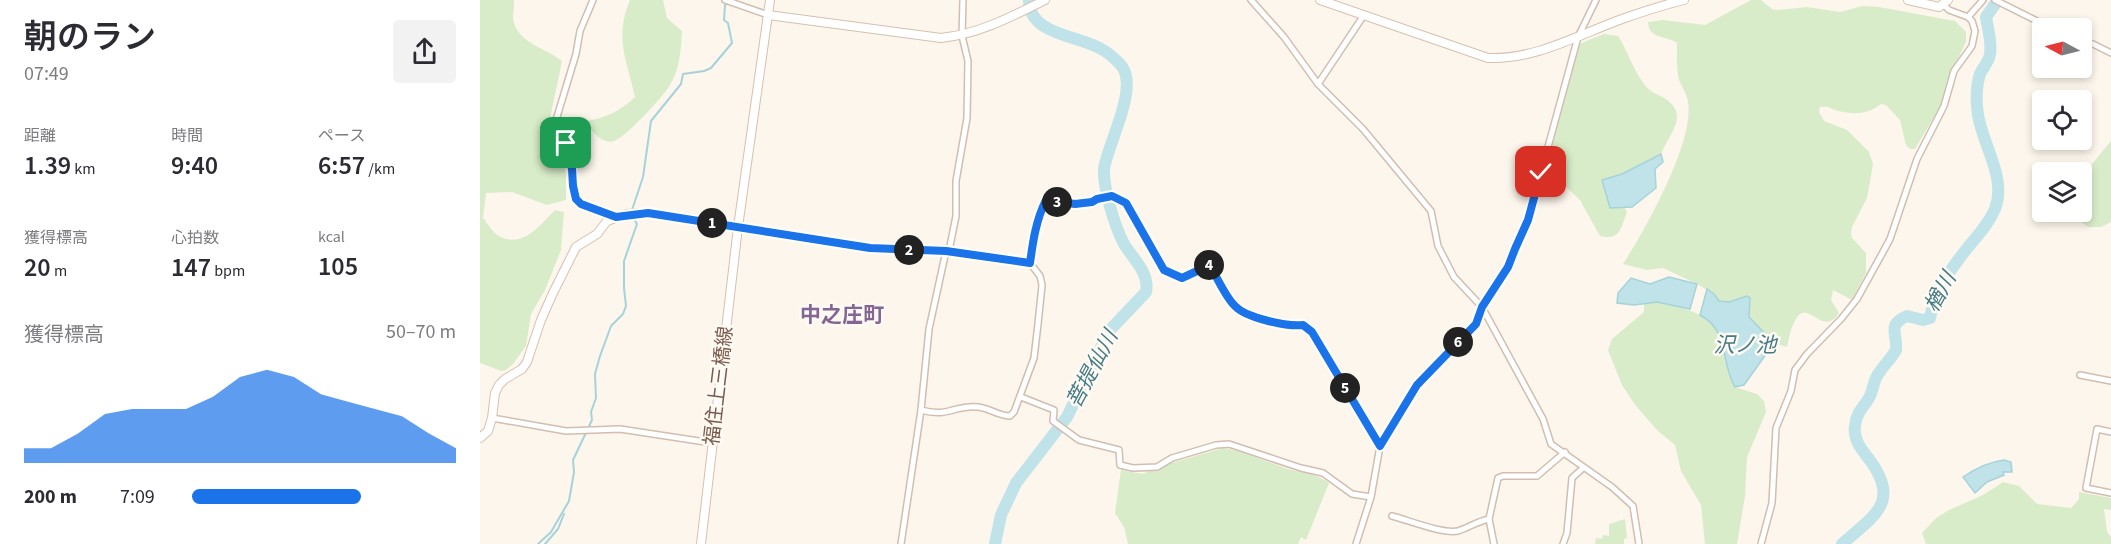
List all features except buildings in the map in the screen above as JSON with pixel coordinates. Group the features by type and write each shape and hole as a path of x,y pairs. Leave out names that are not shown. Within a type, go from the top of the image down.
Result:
{"main road":[{"name":"福住上三橋線","path":"701,544 738,227 770,0"},
{"path":"768,15 941,38 962,36 996,25 1045,0"},
{"path":"1320,0 1488,58 1517,57 1578,37 1621,19 1684,0"},
{"path":"1908,0 1939,7 1946,2"},
{"path":"480,438 488,431 495,393 505,379 522,369 527,362 552,292 576,247 597,234 607,221 616,217 648,213 738,227"}],"street":[{"path":"593,0 580,31 576,54 556,120 557,128 566,143 570,157 576,199 581,204 616,217"},
{"path":"725,0 768,15"},
{"path":"901,544 921,410 929,329 956,216 956,181 967,118 968,61 962,36 963,0"},
{"path":"1251,0 1284,37 1318,84 1363,129 1431,211 1438,246 1454,277 1482,307 1543,419 1551,444 1565,452 1633,506 1639,544"},
{"path":"1356,544 1371,497 1380,446 1417,385 1476,324 1482,307 1508,267 1528,220 1578,37 1596,0"},
{"path":"1968,17 1983,0"},
{"path":"1995,0 2032,18"},
{"path":"1761,544 1772,503 1776,428 1791,391 1795,370 1857,299 1890,239 1907,184 1925,140 1944,106 1954,71 1972,46 1975,26 1968,17 1949,10 1946,2"},
{"path":"1318,84 1364,15"},
{"path":"2092,44 2111,53"},
{"path":"1030,263 1033,238 1046,200 1075,204 1112,196 1126,203 1164,270 1182,278 1210,265 1234,306 1260,319 1294,326 1303,325 1312,332 1380,446"},
{"path":"738,227 870,248 946,251 1030,263 1040,276 1042,285 1034,358 1021,397 1010,416 978,406 940,414 921,410"},
{"path":"2080,375 2111,381"},
{"path":"1021,397 1054,410 1053,421 1073,437 1119,450 1120,465 1133,468 1157,467 1172,458 1216,445 1229,444 1323,473 1352,494 1371,497"},
{"path":"492,418 566,431 593,428 620,429 712,443"},
{"path":"2111,432 2097,429 2085,488 2111,493"},
{"path":"1494,544 1489,519 1498,478 1537,476 1565,452"},
{"path":"1563,544 1567,533 1572,478 1583,468"},
{"path":"1392,516 1456,531 1478,521 1489,519"}],"green space":[{"path":"480,0 514,0 513,19 520,34 562,61 549,123 549,138 562,158 566,175 566,200 547,205 512,192 486,193 483,218 497,235 508,239 516,240 530,234 555,210 564,212 561,250 545,290 531,314 526,346 513,364 501,371 480,363"},
{"path":"630,0 663,0 667,18 682,31 680,52 676,72 666,91 626,133 610,142 597,136 586,121 612,113 635,97 622,38 625,14"},
{"path":"1751,0 1761,0 1772,9 1777,10 1807,7 1840,12 1863,6 1879,7 1955,21 1966,32 1966,42 1947,81 1941,105 1915,149 1910,149 1906,145 1900,120 1886,105 1881,104 1866,112 1856,113 1820,107 1819,112 1824,121 1847,130 1869,152 1873,164 1867,198 1851,233 1852,238 1866,253 1866,273 1852,300 1833,290 1831,300 1839,313 1832,320 1826,322 1809,314 1799,315 1794,323 1787,347 1774,343 1749,317 1750,298 1747,296 1729,302 1718,301 1714,294 1663,268 1647,270 1623,264 1666,185 1684,139 1688,119 1686,93 1678,75 1677,43 1651,32 1648,22 1663,20 1705,25"},
{"path":"1604,34 1618,36 1641,79 1649,89 1672,104 1677,117 1673,132 1661,154 1622,174 1603,180 1610,208 1624,207 1627,212 1619,232 1612,237 1600,236 1580,200 1554,175 1553,142 1579,44"},
{"path":"2111,141 2111,222 2101,227 2088,227 2081,222 2092,222 2092,164"},
{"path":"1657,302 1691,311 1709,321 1721,338 1732,383 1735,387 1757,394 1764,401 1766,412 1747,457 1745,496 1737,544 1705,544 1701,505 1681,471 1675,445 1658,431 1636,406 1622,385 1608,350 1612,339 1644,312 1644,304"},
{"path":"1223,448 1314,475 1329,483 1306,540 1301,537 1298,544 1128,544 1124,527 1115,513 1121,470 1143,474 1157,467"},
{"path":"2003,482 2019,486 2037,504 2071,508 2079,499 2079,492 2111,498 2111,510 2104,509 2111,544 1926,544 1922,533 1936,518 1983,495"},
{"path":"1625,519 1627,538 1624,539 1624,544 1595,544 1596,538 1602,539 1603,535 1609,536 1609,524"}],"water":[{"path":"1661,154 1663,162 1655,169 1656,188 1632,207 1610,208 1602,180 1622,174"},
{"name":"沢ノ池","path":"1669,277 1697,284 1690,309 1657,302 1634,305 1617,303 1618,293 1631,278 1650,284"},
{"name":"沢ノ池","path":"1707,289 1719,301 1729,302 1747,296 1750,298 1749,317 1774,343 1744,385 1735,387 1730,378 1721,339 1710,322 1700,315"},
{"path":"2004,460 2011,462 2012,472 2003,472 2004,475 1987,482 1975,493 1963,477 1983,466"}],"waterway":[{"name":"菩提仙川","path":"995,544 1001,515 1016,483 1067,417 1109,331 1146,292 1147,285 1140,266 1124,244 1117,228 1104,177 1106,158 1125,100 1127,86 1125,74 1120,64 1105,51 1046,28 1031,12 1029,0"},
{"name":"楢川","path":"1842,544 1873,516 1880,507 1883,497 1883,486 1878,474 1858,444 1855,426 1858,414 1870,395 1877,376 1896,350 1895,326 1907,316 1923,320 1930,318 1935,299 1945,280 1956,262 1987,224 1995,209 1998,186 1977,110 1977,94 1980,74 1990,54 1986,17 1998,0"},
{"path":"632,210 643,177 651,121 681,84 683,74 711,68 732,43 728,23 724,20 725,5 729,2"},
{"path":"538,544 551,532 569,501 574,472 573,460 592,420 591,412 596,398 595,374 600,356 611,326 623,314 626,306 624,261 637,224 632,216"},
{"path":"545,544 558,529 564,514"}],"district":[{"name":"中之庄町","path":"842,315"}],"route":[{"path":"566,143 576,199 581,204 616,217 648,213 870,248 946,251 1030,263 1033,238 1046,200 1075,204 1112,196 1126,203 1164,270 1182,278 1210,265 1234,306 1251,316 1294,326 1303,325 1312,332 1380,446 1417,385 1476,324 1482,307 1508,267 1528,220 1541,172"}]}
